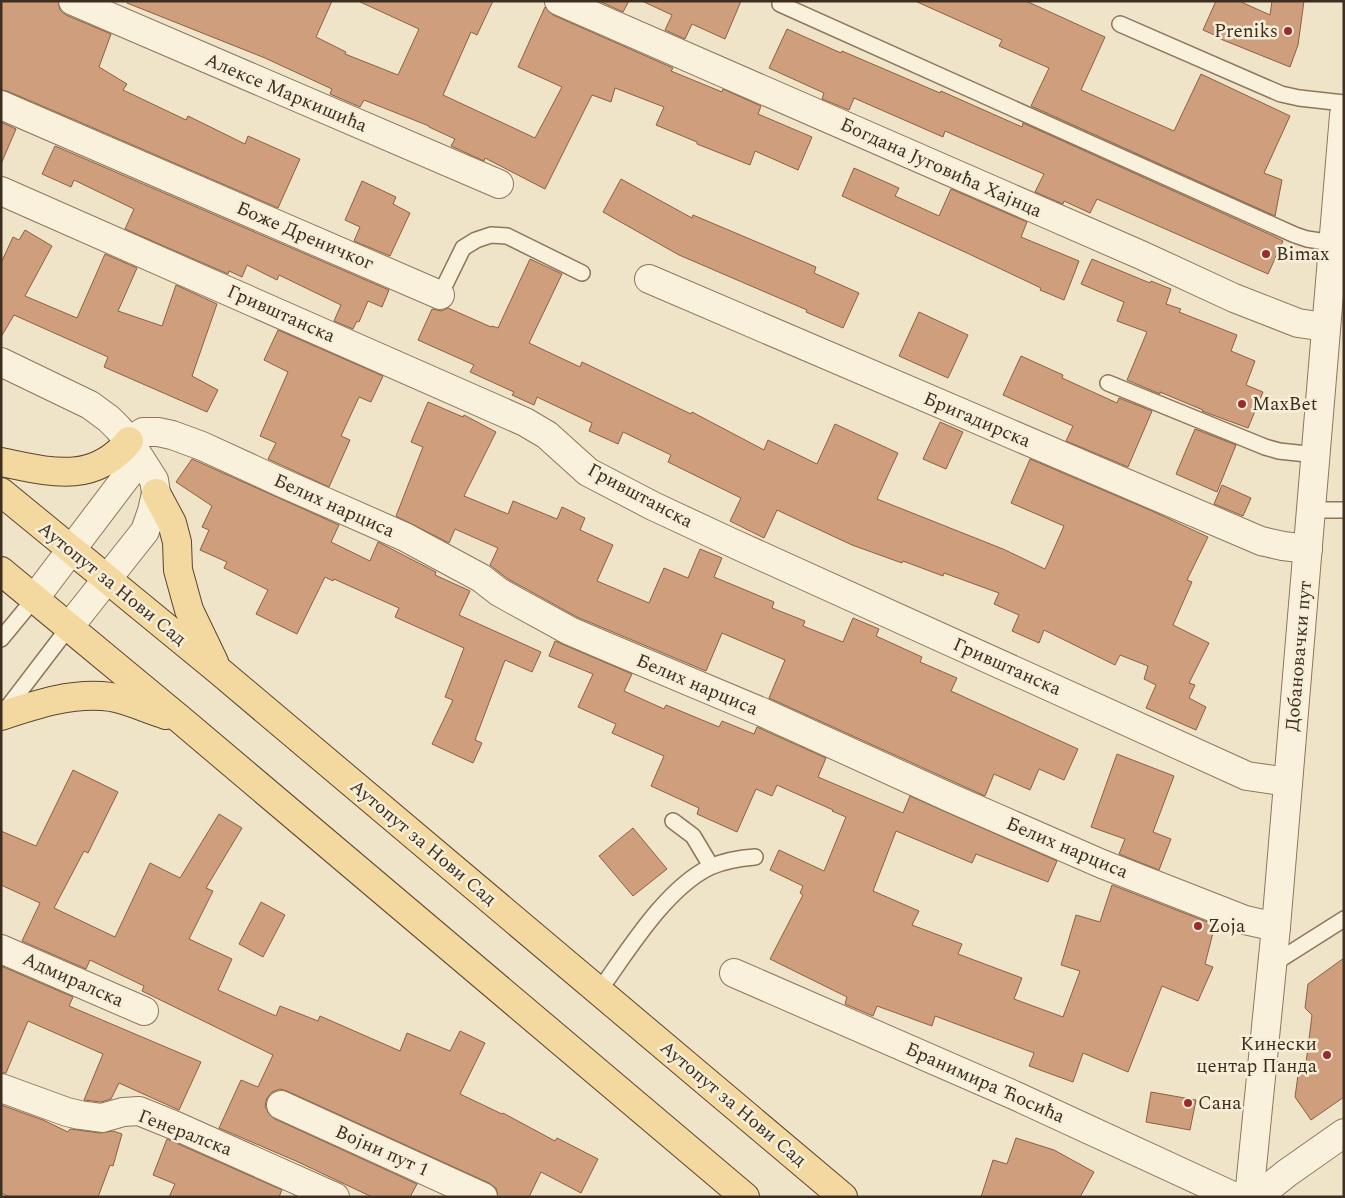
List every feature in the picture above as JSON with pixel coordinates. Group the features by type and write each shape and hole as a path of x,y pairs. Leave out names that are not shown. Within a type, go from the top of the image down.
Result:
{"main road":[{"path":"1,462 58,472 77,472 94,468 134,450"},
{"name":"Аутопут за Нови Сад","path":"1,492 218,670 843,1197"},
{"path":"156,493 172,523 177,542 178,570 189,610 218,670"},
{"path":"1,571 181,720 745,1197"},
{"path":"1,716 38,703 86,696 112,697 181,720"}],"street":[{"name":"Алексе Маркишића","path":"73,1 499,184"},
{"name":"Богдана Југовића Хајнца","path":"559,1 1142,255 1234,298 1298,323 1325,327"},
{"name":"Боже Дреничког","path":"1,105 440,295"},
{"name":"Добановачки пут","path":"1249,1197 1273,964 1344,115"},
{"name":"Гривштанска","path":"1,190 524,422 547,435 588,472 653,506 719,537 1247,776 1288,782"},
{"name":"Бригадирска","path":"649,279 1261,541 1308,549"},
{"path":"1,362 90,405 109,419 134,450 154,480 156,493 145,530 69,627"},
{"name":"Белих нарциса","path":"134,450 143,432 158,432 202,446 405,536 481,578 499,592 570,631 762,712 1102,864 1245,920 1276,927"},
{"path":"34,599 71,550 134,450"},
{"name":"Адмиралска","path":"1,949 144,1011"},
{"name":"Бранимира Ћосића","path":"734,973 1016,1096 1234,1197"},
{"name":"Генералска","path":"1,1088 80,1115 102,1118 123,1112 139,1111 335,1197"},
{"name":"Војни пут 1","path":"281,1105 483,1197"},
{"path":"1257,1197 1282,1176 1344,1133"}],"lane":[{"path":"780,4 1294,235 1333,243"},
{"path":"1120,24 1281,94 1344,103"},
{"name":"Боже Дреничког","path":"440,295 462,248 490,235 508,236 582,273"},
{"path":"1108,383 1265,447 1279,451 1316,455"},
{"path":"1311,510 1344,510"},
{"path":"1,639 34,599"},
{"path":"1,716 69,627"},
{"path":"673,821 693,836 711,866"},
{"path":"599,991 660,908 689,879 711,866 739,858 755,857"},
{"path":"1273,964 1344,919"}],"building":[{"path":"1,1 58,1 60,10 66,15 111,34 99,67 127,84 123,90 186,120 188,116 245,144 248,136 300,159 278,208 1,90"},
{"path":"127,1 332,1 316,37 346,52 345,54 398,75 419,29 358,1 493,1 477,35 471,32 443,95 535,138 562,87 518,67 545,7 553,15 673,68 671,71 722,92 723,89 761,106 758,114 812,137 798,170 755,151 750,165 656,125 664,107 615,88 611,102 592,95 545,189 485,158 484,161 451,146 455,139 429,126 364,100 360,107 330,94 332,89 265,58 127,3"},
{"path":"599,1 629,1 623,12"},
{"path":"642,1 741,1 725,39 692,24 685,39 665,30 672,15"},
{"path":"915,1 1026,1 1105,37 1081,90 1174,131 1201,74 1290,116 1264,173 1282,180 1275,216 1031,106 1049,68 999,46 1002,40"},
{"path":"1216,1 1239,1 1270,15 1272,1 1304,1 1298,45 1290,67 1203,30"},
{"path":"787,29 940,93 941,91 1022,127 1023,123 1283,241 1268,274 1097,199 1090,213 1064,201 1063,204 1035,192 1044,174 945,131 943,137 854,98 849,110 822,99 824,93 769,68"},
{"path":"1,122 16,129 1,164"},
{"path":"55,146 389,290 382,307 368,301 359,322 357,321 353,329 334,321 341,305 279,275 277,280 247,265 242,277 229,271 228,274 125,229 134,209 74,180 71,187 42,174"},
{"path":"854,168 899,188 895,196 939,216 951,189 1027,222 1021,237 1079,261 1064,300 842,196"},
{"path":"621,179 692,218 693,215 816,267 814,273 859,293 843,328 806,312 807,310 679,255 603,212"},
{"path":"362,181 396,197 393,204 410,213 390,256 354,241 360,227 345,220"},
{"path":"25,230 52,246 25,296 77,318 105,254 137,268 118,311 162,326 176,285 217,304 192,376 218,390 207,412 104,367 108,357 14,315 1,337 1,263 13,237 19,240"},
{"path":"530,259 562,274 529,343 580,367 582,362 691,414 692,412 764,450 768,440 817,464 835,424 898,453 877,499 1003,549 1045,569 1064,526 1011,503 1030,459 1208,537 1187,580 1192,582 1173,625 1209,643 1189,683 1195,685 1189,698 1206,707 1196,730 1146,708 1156,685 1144,679 1148,666 1120,655 1115,665 1044,630 1039,643 1012,631 1019,615 994,604 999,593 944,573 943,576 852,545 777,510 764,538 730,521 741,498 668,462 671,455 623,432 618,444 589,431 592,423 537,397 534,405 512,395 514,392 470,372 474,365 418,340 432,309 441,311 448,308 491,327 498,328"},
{"path":"1092,259 1150,283 1151,281 1171,289 1166,304 1181,309 1179,312 1237,335 1231,351 1255,361 1246,385 1263,392 1248,428 1127,380 1147,332 1117,321 1124,302 1081,284"},
{"path":"919,312 968,335 948,378 899,356"},
{"path":"278,330 383,376 371,402 359,397 341,436 350,440 329,487 268,459 276,443 260,436 288,372 264,360"},
{"path":"1021,356 1063,375 1062,378 1117,403 1119,398 1152,411 1128,467 1066,441 1073,426 1003,395"},
{"path":"428,402 463,417 464,415 496,432 464,496 508,514 513,501 557,519 562,507 585,518 580,530 613,545 597,581 649,603 664,568 688,578 700,549 722,558 714,577 774,602 772,608 805,621 803,626 843,642 853,618 879,629 876,636 922,657 920,662 957,678 951,691 1078,749 1064,780 1039,769 1030,790 994,774 985,796 769,698 785,660 722,633 706,671 577,617 508,579 490,565 498,548 455,529 449,543 396,516 423,447 411,442"},
{"path":"940,422 963,432 946,469 923,459"},
{"path":"1195,429 1236,445 1217,492 1176,474"},
{"path":"192,459 339,525 331,542 370,561 378,542 436,572 435,575 470,591 459,615 541,652 532,672 505,660 475,740 482,743 473,763 432,744 453,700 445,697 464,648 395,617 399,608 334,579 333,581 325,577 297,634 256,614 268,590 224,568 227,562 200,550 209,530 202,527 212,506 176,482"},
{"path":"1222,485 1251,498 1243,516 1214,504"},
{"path":"555,641 632,674 624,691 664,709 666,705 719,727 722,721 754,734 757,727 826,758 818,777 903,813 910,796 1057,861 1048,882 976,854 972,863 896,831 873,891 919,911 912,925 962,944 958,954 1022,978 1014,999 1063,1017 1080,971 1061,965 1076,915 1100,922 1112,885 1215,925 1205,964 1213,967 1198,1001 1162,986 1128,1072 1083,1053 1073,1082 1029,1066 1034,1053 935,1016 932,1026 877,1006 873,1016 845,1004 847,997 770,959 803,895 800,893 803,886 770,870 779,850 824,871 846,817 777,785 772,796 756,789 737,832 697,814 699,808 651,786 664,756 612,733 616,724 578,707 593,674 549,656"},
{"path":"1117,754 1174,776 1153,832 1171,839 1159,870 1119,854 1125,839 1091,827"},
{"path":"73,770 118,792 88,853 84,851 54,908 115,937 150,863 180,878 219,814 242,828 206,888 213,891 189,939 232,959 218,990 276,1016 280,1006 318,1021 320,1016 400,1051 407,1033 450,1051 460,1031 485,1043 460,1094 503,1113 555,1141 557,1138 598,1159 581,1193 541,1172 529,1197 498,1197 496,1188 489,1183 280,1089 272,1092 267,1098 265,1106 269,1114 275,1119 417,1184 410,1197 372,1197 296,1161 219,1128 241,1080 258,1087 273,1055 142,991 144,986 90,960 86,969 22,941 40,903 1,885 1,831 36,846"},
{"path":"633,828 667,869 633,896 599,856"},
{"path":"261,902 285,915 263,957 239,944"},
{"path":"1344,958 1344,1097 1311,1120 1295,1097 1298,1075 1305,1071 1312,1015 1305,1008 1308,984"},
{"path":"1,966 73,997 69,1006 201,1062 179,1110 119,1083 111,1099 101,1102 84,1100 103,1054 28,1021 6,1073 1,1073"},
{"path":"1151,1092 1196,1100 1190,1130 1146,1122"},
{"path":"1,1105 43,1120 68,1132 70,1129 100,1133 113,1131 122,1134 113,1166 110,1165 98,1197 10,1197 1,1193"},
{"path":"1016,1138 1054,1150 1094,1172 1080,1197 981,1197 993,1160 1007,1164"},
{"path":"167,1139 282,1190 279,1197 169,1197 175,1184 153,1175"}],"place":[{"name":"Preniks","path":"1288,31"},
{"name":"Bimax","path":"1266,254"},
{"name":"MaxBet","path":"1242,404"},
{"name":"Zoja","path":"1198,926"},
{"name":"Кинески центар Панда","path":"1327,1055"},
{"name":"Сана","path":"1188,1103"}]}
